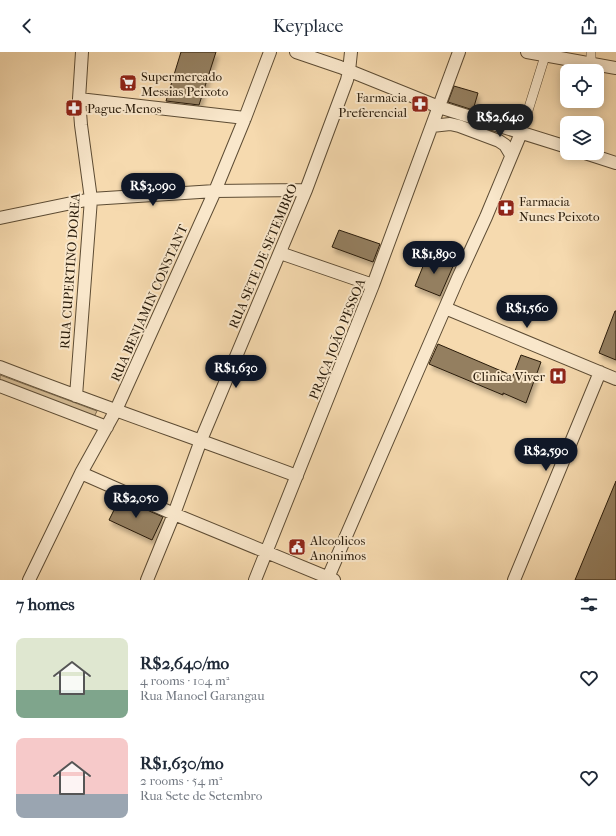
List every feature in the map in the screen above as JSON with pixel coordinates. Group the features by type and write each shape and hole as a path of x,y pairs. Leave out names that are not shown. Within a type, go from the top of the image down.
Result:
{"street":[{"name":"RUA CUPERTINO DOREA","path":"76,396 91,199 79,99 82,52"},
{"name":"RUA BENJAMIN CONSTANT","path":"29,580 81,473 116,410 214,191 245,118 270,52"},
{"path":"296,52 349,71 439,107 560,145"},
{"name":"RUA SETE DE SETEMBRO","path":"147,580 174,514 201,440 306,190 349,71 351,52"},
{"name":"PRAÇA JOÃO PESSOA","path":"255,580 374,285 459,52"},
{"path":"527,52 545,56 591,57 616,68"},
{"path":"81,473 174,514 330,579 521,133 545,56"},
{"path":"79,99 245,118"},
{"path":"432,126 450,124 459,126 499,141 504,145 511,156"},
{"path":"604,159 616,163"},
{"path":"0,218 91,199 214,191 306,190"},
{"path":"280,253 374,285"},
{"path":"445,308 616,379"},
{"path":"0,367 296,476"},
{"path":"514,580 600,372"},
{"path":"0,386 107,427"}],"shaded area":[{"path":"0,375 97,411 94,417 0,381"}],"building":[{"path":"181,52 216,52 199,105 166,101"},
{"path":"454,86 478,93 473,110 448,102"},
{"path":"339,230 380,244 373,262 332,247"},
{"path":"428,254 454,264 440,296 415,286"},
{"path":"616,311 616,360 599,353"},
{"path":"438,344 513,376 521,355 541,362 526,403 429,364"},
{"path":"616,481 616,580 575,580"},
{"path":"120,498 163,517 152,540 109,520"}],"place":[{"name":"Supermercado Messias Peixoto","path":"128,83"},
{"name":"Farmacia Preferencial","path":"420,104"},
{"name":"Pague Menos","path":"74,108"},
{"name":"Farmacia Nunes Peixoto","path":"506,208"},
{"name":"Clinica Viver","path":"558,376"},
{"name":"Alcoolicos Anonimos","path":"297,547"}]}
